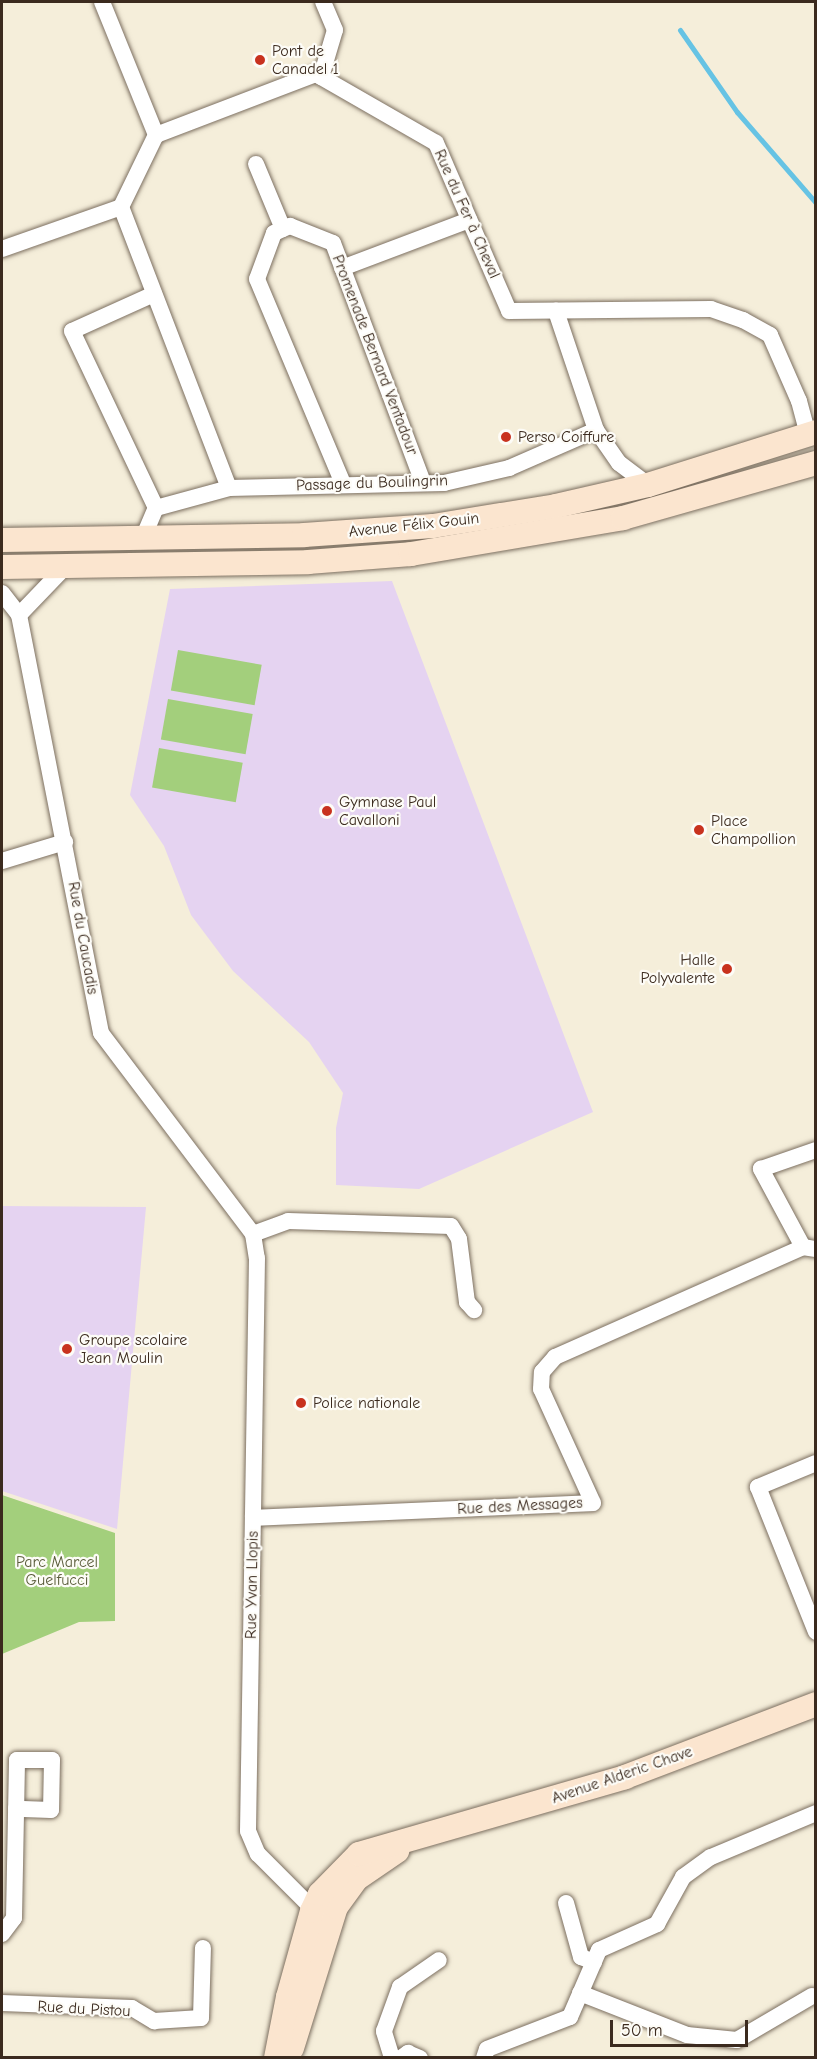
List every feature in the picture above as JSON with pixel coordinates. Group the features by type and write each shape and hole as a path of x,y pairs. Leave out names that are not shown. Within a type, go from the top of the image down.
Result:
{"main road":[{"name":"Avenue Félix Gouin","path":"2,540 304,536 424,527 556,506 648,485 812,434"},
{"name":"Avenue Félix Gouin","path":"2,567 308,562 411,554 623,518 816,463"},
{"name":"Avenue Alderic Chave","path":"289,2058 321,1916 320,1894 359,1854 389,1843 426,1837 625,1777 816,1704"},
{"name":"Avenue Alderic Chave","path":"276,2058 290,1988 321,1916"}],"street":[{"path":"102,2 156,135"},
{"path":"2,249 121,207 156,135 316,74 321,77 335,30 323,2"},
{"name":"Rue du Fer à Cheval","path":"321,77 436,143 509,311 711,309 743,320 770,335 812,434"},
{"path":"256,164 283,229 274,233 257,279 343,484"},
{"path":"121,207 230,488"},
{"path":"342,268 469,220"},
{"name":"Promenade Bernard Ventadour","path":"283,229 290,226 333,243 423,483"},
{"path":"143,538 156,508 72,332 154,294"},
{"path":"556,311 596,430 619,463 648,485"},
{"name":"Passage du Boulingrin","path":"156,508 230,488 444,483 509,468 596,430"},
{"path":"19,615 66,566"},
{"name":"Rue du Caucadis","path":"2,593 19,615 101,1034 253,1234"},
{"path":"2,861 65,842"},
{"path":"809,1248 761,1169 816,1150"},
{"path":"253,1234 288,1221 451,1226 459,1239 467,1302 474,1310"},
{"name":"Rue Yvan Llopis","path":"253,1234 257,1258 248,1831 258,1854 321,1916"},
{"name":"Rue des Messages","path":"253,1518 593,1503 541,1389 542,1372 555,1358 809,1248"},
{"path":"816,1463 758,1487 816,1632"},
{"path":"2,1934 14,1918 16,1809"},
{"path":"484,2058 487,2049 570,2017 599,1950 657,1924 682,1877 711,1857 816,1814"},
{"path":"566,1903 581,1957 594,1962"},
{"name":"Rue du Pistou","path":"2,2003 132,2008 154,2020 201,2018 203,1948"},
{"path":"392,2058 384,2031 400,1987 439,1960"},
{"path":"580,1993 687,2035 737,2040 812,1996"},
{"path":"401,2058 408,2053 420,2058"}],"shaded area":[{"path":"392,581 593,1112 419,1189 336,1185 336,1128 343,1093 309,1042 233,971 191,915 164,846 130,795 170,589"},
{"name":"Groupe scolaire Jean Moulin","path":"2,1206 146,1207 117,1529 2,1491"}],"green space":[{"path":"178,650 262,665 255,705 171,690"},
{"path":"168,699 253,714 246,754 161,739"},
{"path":"159,748 243,763 236,802 152,787"},
{"name":"Parc Marcel Guelfucci","path":"2,1495 115,1533 115,1621 79,1622 2,1654"}],"waterway":[{"path":"680,30 737,112 816,203"}],"place":[{"name":"Pont de Canadel 1","path":"260,60"},
{"name":"Perso Coiffure","path":"506,437"},
{"name":"Gymnase Paul Cavalloni","path":"327,811"},
{"name":"Place Champollion","path":"699,830"},
{"name":"Halle Polyvalente","path":"727,969"},
{"name":"Groupe scolaire Jean Moulin","path":"67,1349"},
{"name":"Police nationale","path":"301,1403"}]}
